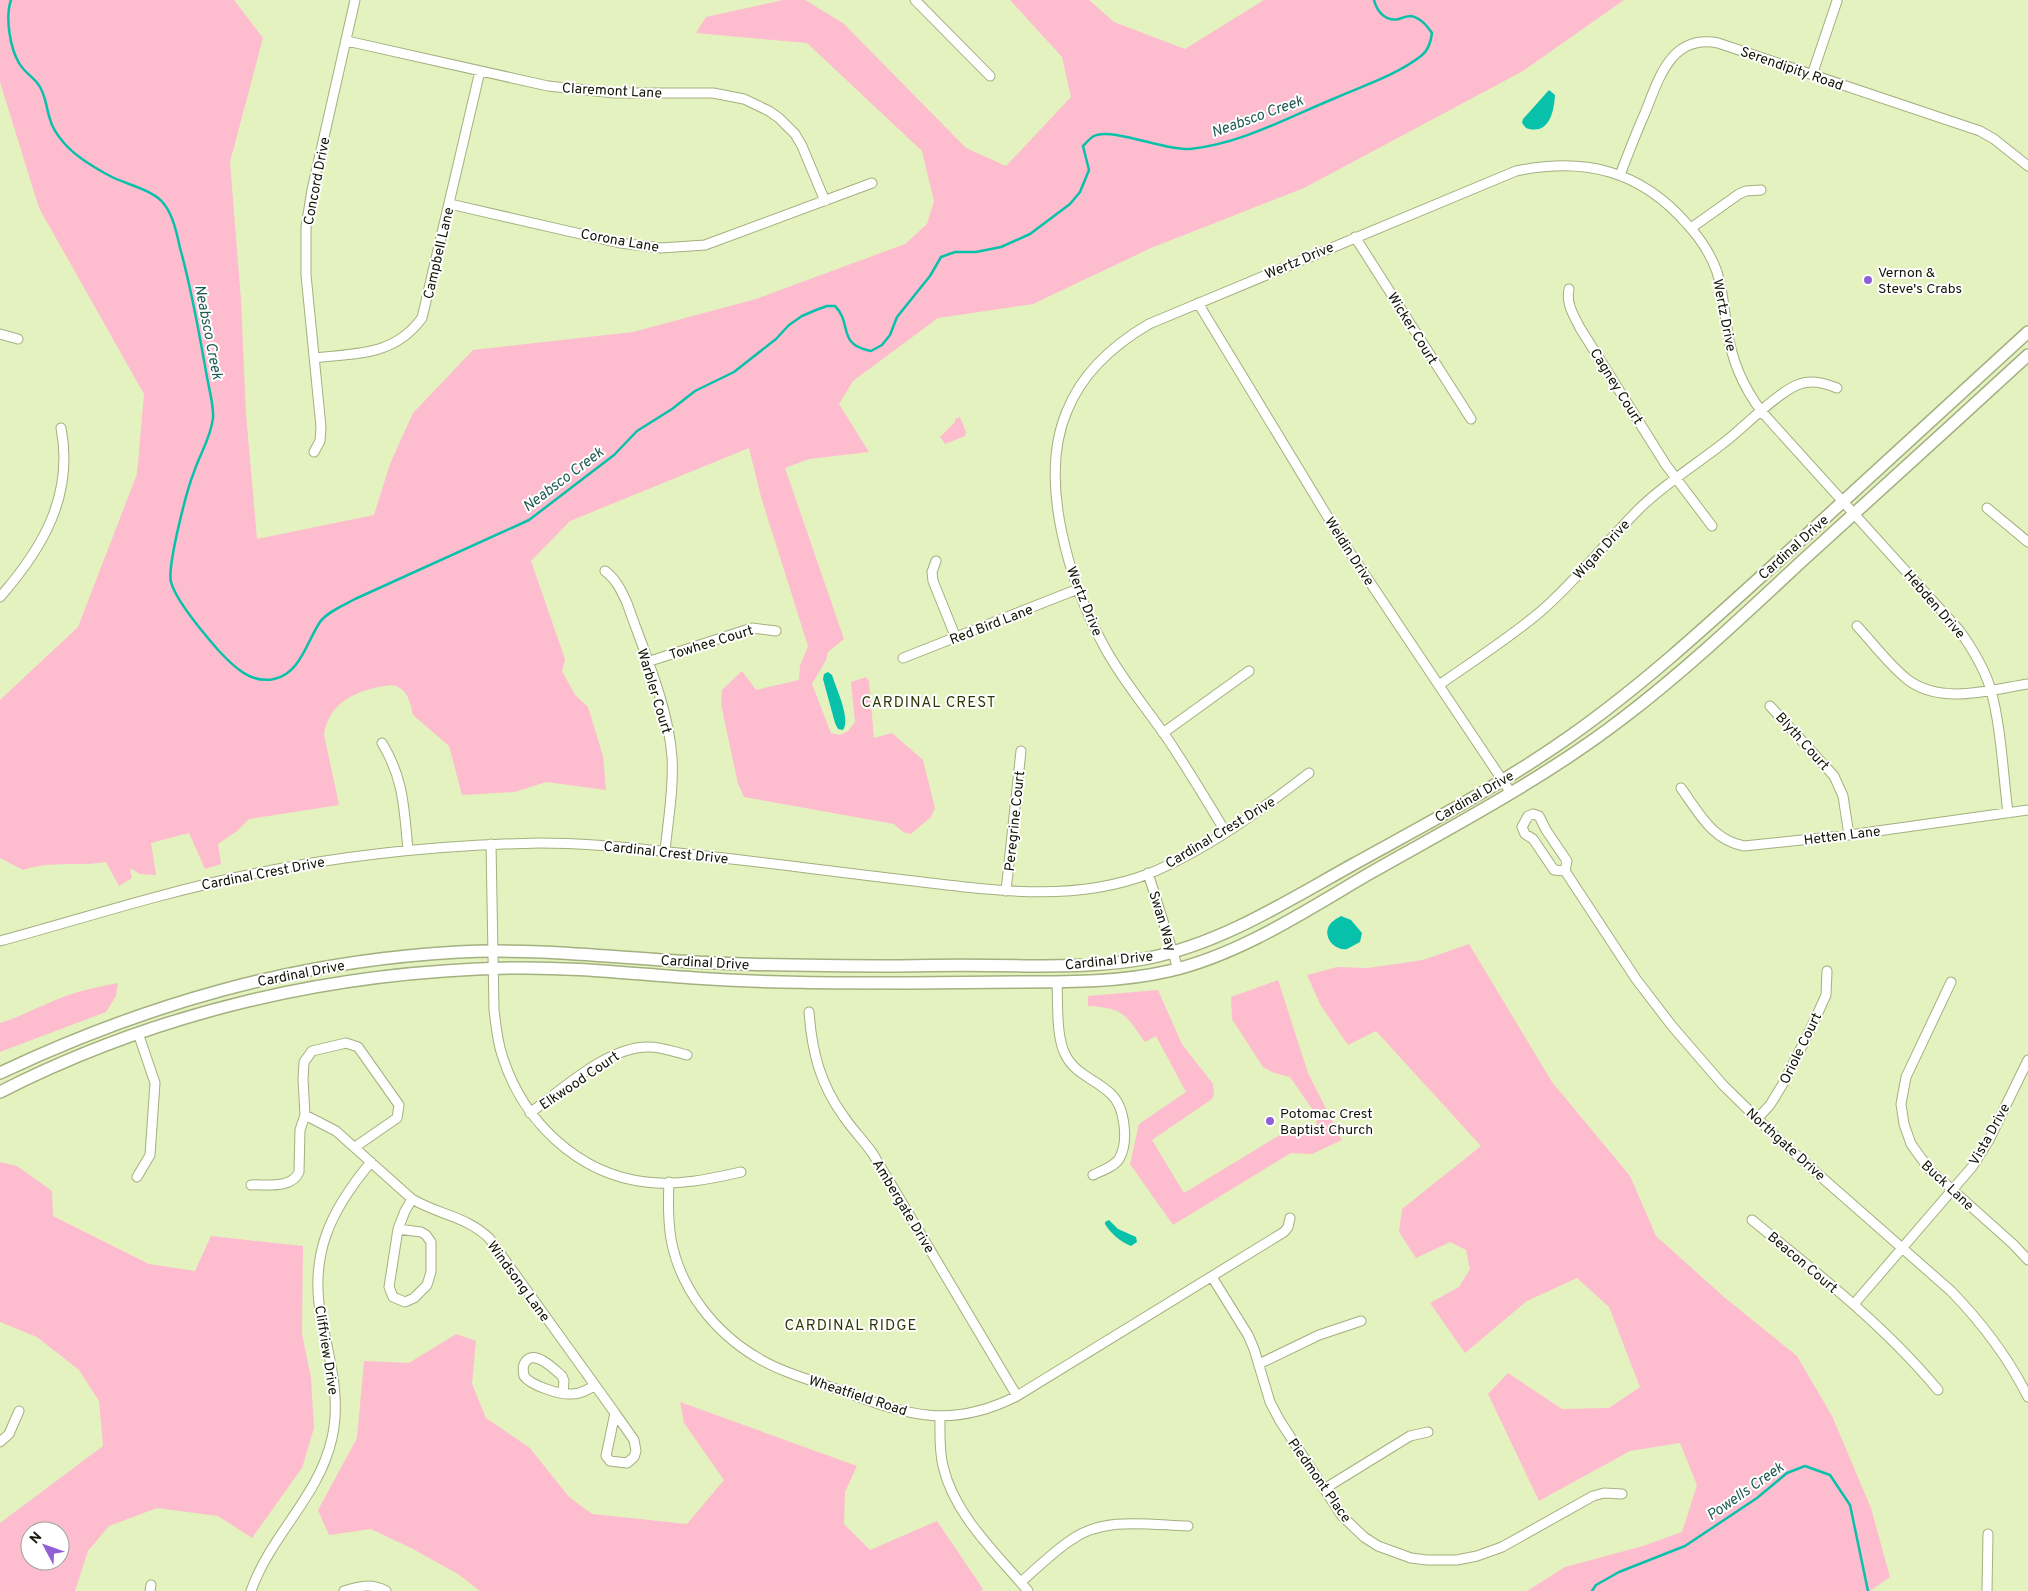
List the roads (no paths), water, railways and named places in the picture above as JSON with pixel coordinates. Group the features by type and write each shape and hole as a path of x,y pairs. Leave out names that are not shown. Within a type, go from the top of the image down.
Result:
{"main road":[{"name":"Cardinal Drive","path":"0,1073 50,1050 127,1019 233,986 313,970 378,960 457,952 493,952 574,953 695,962 859,966 1077,966 1129,961 1172,952 1221,936 1251,922 1503,780 1570,737 1635,687 1693,638 2028,332"},
{"name":"Cardinal Drive","path":"0,1092 54,1066 138,1033 216,1008 313,986 400,974 494,969 582,970 760,981 857,983 1057,982 1106,981 1178,969 1229,950 1258,936 1512,793 1577,752 1667,682 2028,355"}],"street":[{"name":"Concord Drive","path":"314,452 320,441 322,427 306,275 306,227 312,190 355,0"},
{"path":"915,0 990,76"},
{"path":"1812,74 1837,1"},
{"name":"Serendipity Road","path":"1620,174 1664,67 1682,49 1705,40 1718,42 1980,131 1994,139 2028,166"},
{"name":"Claremont Lane","path":"347,41 548,86 614,93 713,93 744,99 769,111 795,134 805,151 825,201"},
{"name":"Campbell Lane","path":"314,358 380,350 398,342 417,324 424,312 480,71"},
{"name":"Wertz Drive","path":"1226,831 1163,733 1109,655 1078,589 1061,529 1056,486 1059,442 1066,412 1090,374 1118,344 1149,324 1355,236 1516,171 1535,167 1571,165 1620,174 1646,188 1662,200 1691,228 1709,255 1722,287 1728,337 1743,382 1762,412 1843,502"},
{"name":"Corona Lane","path":"450,204 620,243 679,248 718,241 872,183"},
{"path":"1691,228 1739,194 1746,191 1761,190"},
{"name":"Wicker Court","path":"1355,236 1471,420"},
{"name":"Cagney Court","path":"1569,289 1570,310 1580,328 1676,480 1712,526"},
{"name":"Weldin Drive","path":"1198,303 1343,542 1512,793"},
{"path":"0,334 18,339"},
{"name":"Wigan Drive","path":"1439,685 1540,612 1640,508 1789,390 1798,385 1817,382 1837,388"},
{"path":"2,592 36,551 53,516 64,476 64,444 61,428"},
{"name":"Hebden Drive","path":"1843,502 1959,630 1980,663 1995,711 2008,813"},
{"path":"1987,508 2028,542"},
{"path":"936,561 932,572 933,581 956,638"},
{"name":"Warbler Court","path":"605,571 612,576 623,595 665,714 672,757 672,780 665,851"},
{"name":"Red Bird Lane","path":"903,658 1078,589"},
{"path":"1857,626 1898,671 1917,686 1929,691 1947,694 2028,684"},
{"name":"Towhee Court","path":"647,662 752,628 776,631"},
{"path":"1163,733 1249,671"},
{"name":"Blyth Court","path":"1770,706 1834,776 1843,796 1849,835"},
{"path":"382,743 402,788 408,850"},
{"name":"Peregrine Court","path":"1006,891 1021,750"},
{"name":"Cardinal Crest Drive","path":"0,941 189,888 241,876 348,857 408,850 491,844 590,844 1006,891 1060,892 1087,889 1113,884 1148,873 1174,861 1226,831 1276,798 1309,773"},
{"name":"Hetten Lane","path":"1681,788 1708,826 1720,837 1734,844 1752,847 2028,810"},
{"name":"Northgate Drive","path":"1565,871 1554,870 1532,839 1525,834 1522,827 1528,816 1533,814 1539,816 1543,821 1546,830 1567,861 1565,871 1618,953 1662,1013 1723,1085 1756,1119 1970,1311 2004,1354 2028,1397"},
{"path":"491,844 494,1010 501,1053 514,1087 530,1113 542,1128 558,1142 590,1164 627,1178 646,1182 694,1181 741,1172"},
{"name":"Swan Way","path":"1148,873 1178,969"},
{"name":"Oriole Court","path":"1756,1119 1770,1105 1784,1082 1812,1026 1826,994 1827,971"},
{"path":"1057,982 1060,1038 1064,1053 1077,1071 1104,1088 1119,1105 1124,1133 1119,1159 1114,1165 1093,1175"},
{"name":"Buck Lane","path":"1951,982 1908,1069 1902,1104 1907,1134 1919,1159 2028,1260"},
{"name":"Ambergate Drive","path":"809,1012 812,1045 826,1088 846,1119 874,1154 1017,1396"},
{"path":"137,1177 150,1155 156,1083 138,1033"},
{"path":"251,1185 289,1183 297,1177 299,1172 300,1130 305,1115 304,1062 312,1051 346,1043 358,1046 393,1094 400,1110 397,1118 355,1147 336,1131 305,1115"},
{"name":"Elkwood Court","path":"530,1113 604,1059 622,1050 650,1047 687,1055"},
{"name":"Vista Drive","path":"1902,1248 1972,1167 1989,1140 2028,1060"},
{"name":"Windsong Lane","path":"355,1147 412,1199 424,1206 470,1223 489,1238 615,1413 636,1445 634,1457 627,1463 610,1461 606,1456 615,1413"},
{"name":"Cliffview Drive","path":"252,1591 264,1560 315,1485 328,1455 332,1437 335,1400 319,1300 319,1262 323,1244 336,1210 371,1162"},
{"name":"Wheatfield Road","path":"669,1182 669,1220 676,1256 690,1290 701,1307 725,1334 740,1347 775,1367 884,1406 926,1416 976,1412 1017,1396 1212,1278 1284,1232 1290,1218"},
{"path":"398,1229 421,1232 431,1242 431,1272 427,1285 414,1298 405,1302 393,1297 389,1287 398,1229 405,1210 412,1199"},
{"name":"Beacon Court","path":"1752,1220 1854,1304 1910,1358 1938,1390"},
{"path":"1854,1304 1902,1248"},
{"name":"Piedmont Place","path":"1212,1278 1248,1335 1270,1402 1280,1421 1342,1516 1352,1527 1378,1546 1411,1558 1440,1561 1457,1560 1493,1551 1593,1496 1604,1493 1622,1494"},
{"path":"1259,1364 1320,1335 1361,1321"},
{"path":"563,1393 564,1384 562,1376 538,1358 530,1358 526,1361 523,1370 528,1381 532,1384 563,1393 578,1394 595,1385"},
{"path":"0,1442 9,1434 19,1410"},
{"path":"940,1416 942,1465 953,1494 988,1545 1028,1591"},
{"path":"1324,1489 1410,1436 1428,1432"},
{"path":"1020,1582 1072,1539 1096,1528 1123,1524 1188,1526"},
{"path":"1987,1591 1988,1534"},
{"path":"344,1591 360,1586 371,1586 386,1591"}],"water":[{"path":"1549,90 1555,95 1549,121 1540,129 1526,128 1522,123 1523,119"},
{"path":"828,672 832,675 844,711 845,725 843,730 838,729 835,723 823,679 824,674"},
{"path":"1341,916 1351,920 1362,933 1360,942 1347,949 1335,946 1329,940 1327,932 1333,921"},
{"path":"1109,1220 1118,1229 1136,1237 1137,1242 1131,1246 1116,1237 1105,1224"}],"waterway":[{"name":"Neabsco Creek","path":"11,0 8,15 13,49 21,66 41,88 51,122 60,138 74,153 104,173 146,191 159,199 167,208 172,219 192,296 213,418 210,432 196,465 183,510 172,560 171,582 179,599 192,618 225,657 250,677 266,680 283,676 297,664 320,622 331,612 355,599 529,520 614,455 637,431 672,409 695,391 734,372 802,316 827,306 835,306 840,313 853,344 871,351 882,345 890,335 897,317 930,276 941,257 955,252 976,252 1001,247 1030,234 1070,204 1080,192 1089,170 1083,146 1094,136 1103,134 1113,135 1179,149 1190,149 1227,142 1263,129 1378,80 1411,63 1426,51 1432,33 1421,20 1411,16 1394,20 1386,17 1377,8 1374,0"},
{"name":"Powells Creek","path":"1592,1591 1596,1585 1619,1572 1685,1546 1757,1498 1787,1473 1805,1466 1830,1475 1850,1505 1868,1591"}],"place":[{"name":"Vernon & Steve's Crabs","path":"1868,280"},
{"name":"Potomac Crest Baptist Church","path":"1270,1121"}],"district":[{"name":"CARDINAL CREST","path":"929,702"},
{"name":"CARDINAL RIDGE","path":"851,1325"}]}
